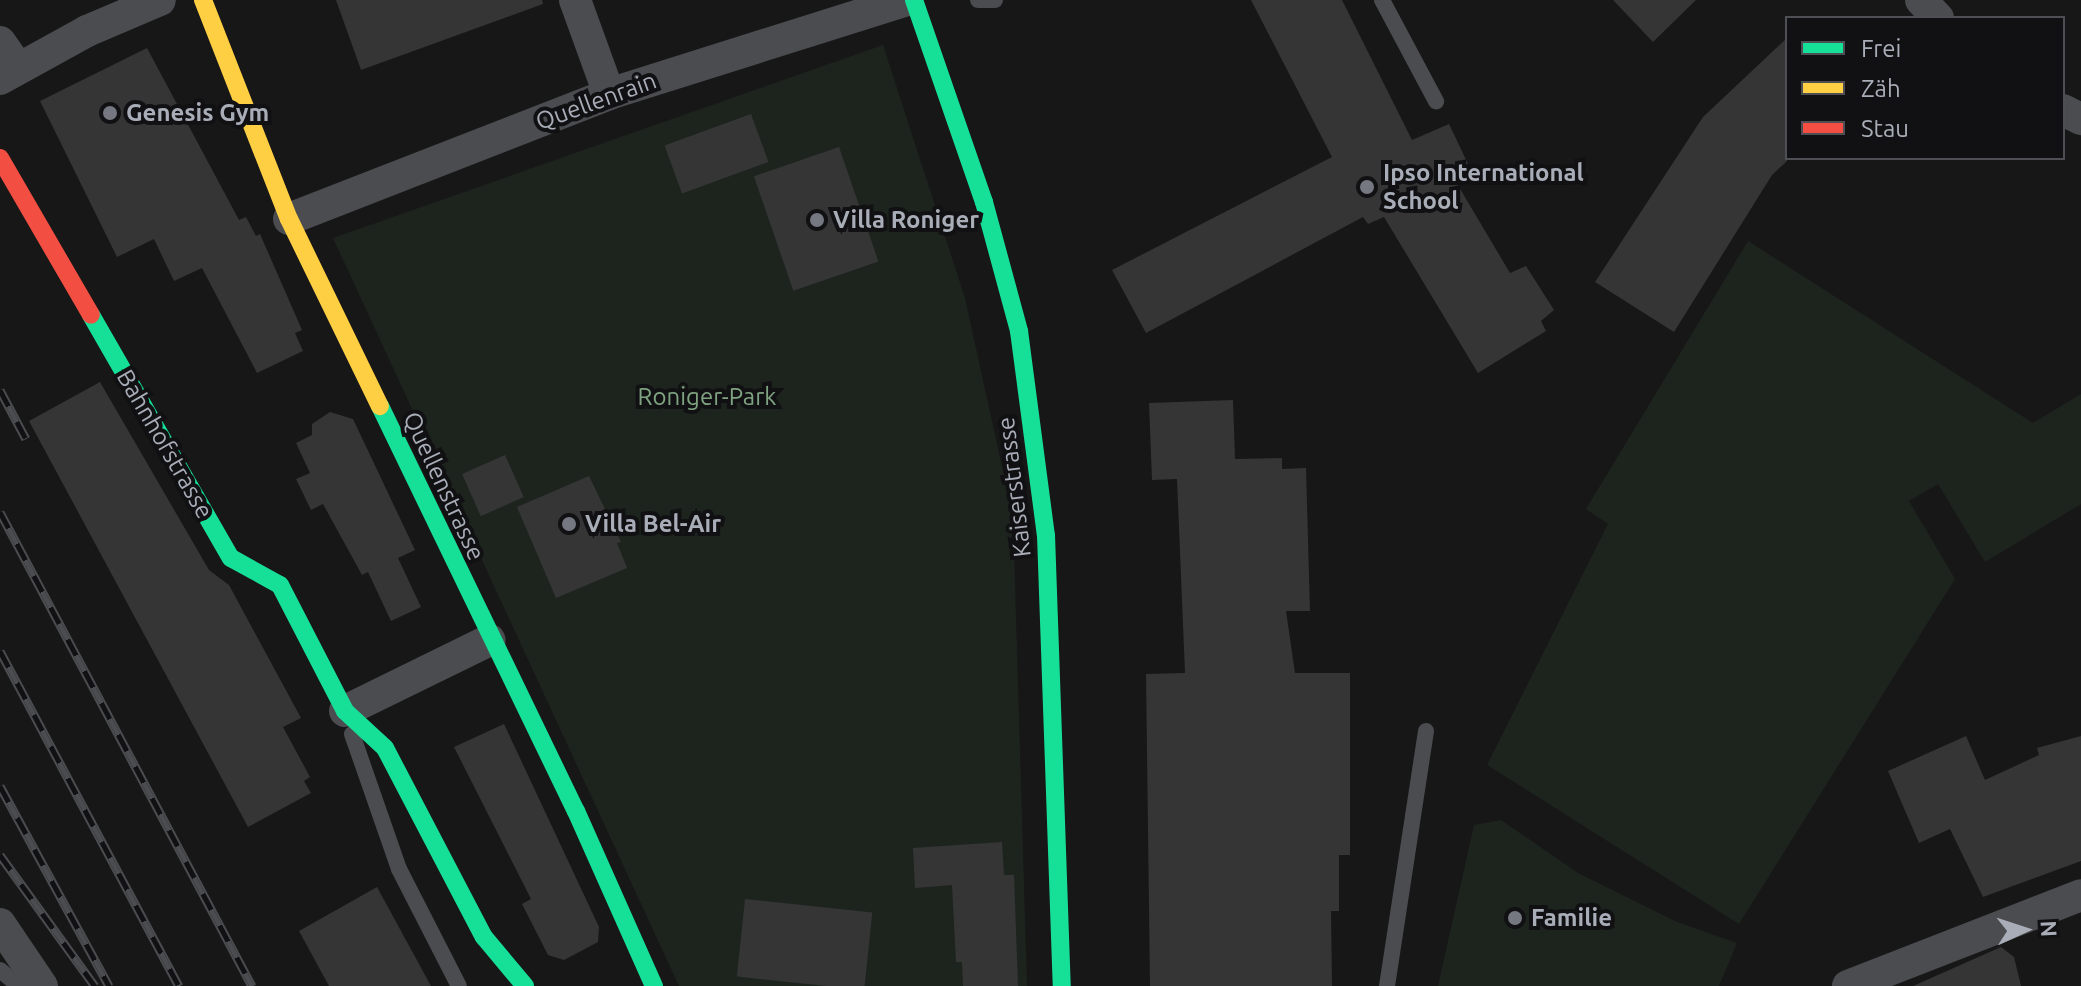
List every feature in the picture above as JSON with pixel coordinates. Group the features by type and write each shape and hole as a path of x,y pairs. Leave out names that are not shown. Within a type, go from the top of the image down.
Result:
{"street":[{"path":"6,63 160,0"},
{"name":"Quellenstrasse","path":"203,0 289,219 490,640 576,811 654,986"},
{"path":"575,0 609,94"},
{"name":"Quellenrain","path":"289,219 609,94 907,0"},
{"name":"Kaiserstrasse","path":"914,0 984,202 1019,331 1046,535 1062,986"},
{"path":"1921,0 1936,16"},
{"name":"Bahnhofstrasse","path":"0,158 231,558 280,585 345,711 385,748 484,937 525,986"},
{"path":"345,711 490,640"},
{"path":"1848,986 2081,895"},
{"path":"0,924 42,986"}],"lane":[{"path":"978,0 995,0"},
{"path":"1382,0 1436,101"},
{"name":"Bahnhofstrasse","path":"345,711 399,869 459,986"},
{"path":"1387,986 1426,731"},
{"path":"0,970 19,986"}],"green space":[{"name":"Roniger-Park","path":"883,45 965,298 1013,517 1027,986 679,986 333,238"},
{"path":"1748,241 2033,423 2081,394 2081,504 1985,562 1938,484 1909,501 1955,579 1739,924 1487,765 1608,524 1586,509"},
{"path":"1501,820 1578,873 1677,922 1737,943 1719,986 1438,986 1474,825"}],"building":[{"path":"336,0 542,0 543,4 361,70"},
{"name":"Ipso International School","path":"1251,0 1342,0 1412,140 1449,124 1469,166 1453,177 1510,273 1526,266 1554,310 1541,321 1546,331 1478,373 1384,217 1368,224 1363,217 1146,333 1112,270 1332,157"},
{"path":"1613,0 1696,0 1653,42"},
{"path":"1785,40 1787,161 1772,175 1674,332 1595,282 1703,117"},
{"path":"147,48 239,220 246,217 256,236 260,234 302,330 295,333 303,351 257,373 202,268 174,281 154,239 117,257 40,101"},
{"path":"751,114 768,162 682,193 665,145"},
{"name":"Villa Roniger","path":"839,147 878,261 793,291 754,176"},
{"path":"100,382 209,570 229,585 301,718 283,727 310,777 304,781 311,793 248,827 29,421"},
{"path":"1233,400 1235,459 1282,458 1282,469 1306,468 1310,611 1286,611 1295,673 1350,673 1350,855 1339,855 1339,911 1331,911 1332,986 1150,986 1146,674 1185,673 1177,479 1152,480 1149,403"},
{"path":"330,412 353,419 415,550 398,558 421,607 391,621 368,572 362,575 323,504 311,510 296,479 310,473 296,443 312,435 312,424"},
{"path":"505,455 524,497 481,516 462,474"},
{"name":"Villa Bel-Air","path":"589,476 621,542 617,543 627,568 556,598 517,507"},
{"path":"504,724 599,927 598,942 564,960 548,955 522,904 531,899 454,747"},
{"path":"1966,736 1985,780 2039,755 2037,748 2081,736 2081,861 1983,897 1950,829 1919,843 1888,771"},
{"path":"1002,842 1004,875 1014,875 1018,986 963,986 962,962 956,962 952,885 915,888 913,848"},
{"path":"377,887 431,986 329,986 299,931"},
{"path":"745,899 872,912 865,986 827,986 737,977"},
{"path":"2001,947 2014,957 2021,986 1913,986"}],"railway":[{"path":"0,390 26,439"},
{"path":"0,512 252,986"},
{"path":"0,651 179,986"},
{"path":"0,786 109,986"},
{"path":"0,855 95,986"}],"traffic: fast":[{"path":"914,0 984,202 1019,331 1046,535 1062,986"},
{"path":"91,315 231,558 280,585 345,711 385,748 484,937 525,986"},
{"path":"380,406 576,811 654,986"}],"traffic: slow":[{"path":"203,0 289,219 380,406"}],"traffic: jam":[{"path":"0,158 91,315"}],"place":[{"name":"Genesis Gym","path":"110,113"},
{"name":"Ipso International School","path":"1367,187"},
{"name":"Villa Roniger","path":"817,220"},
{"name":"Villa Bel-Air","path":"569,524"},
{"name":"Familie","path":"1515,918"}]}
